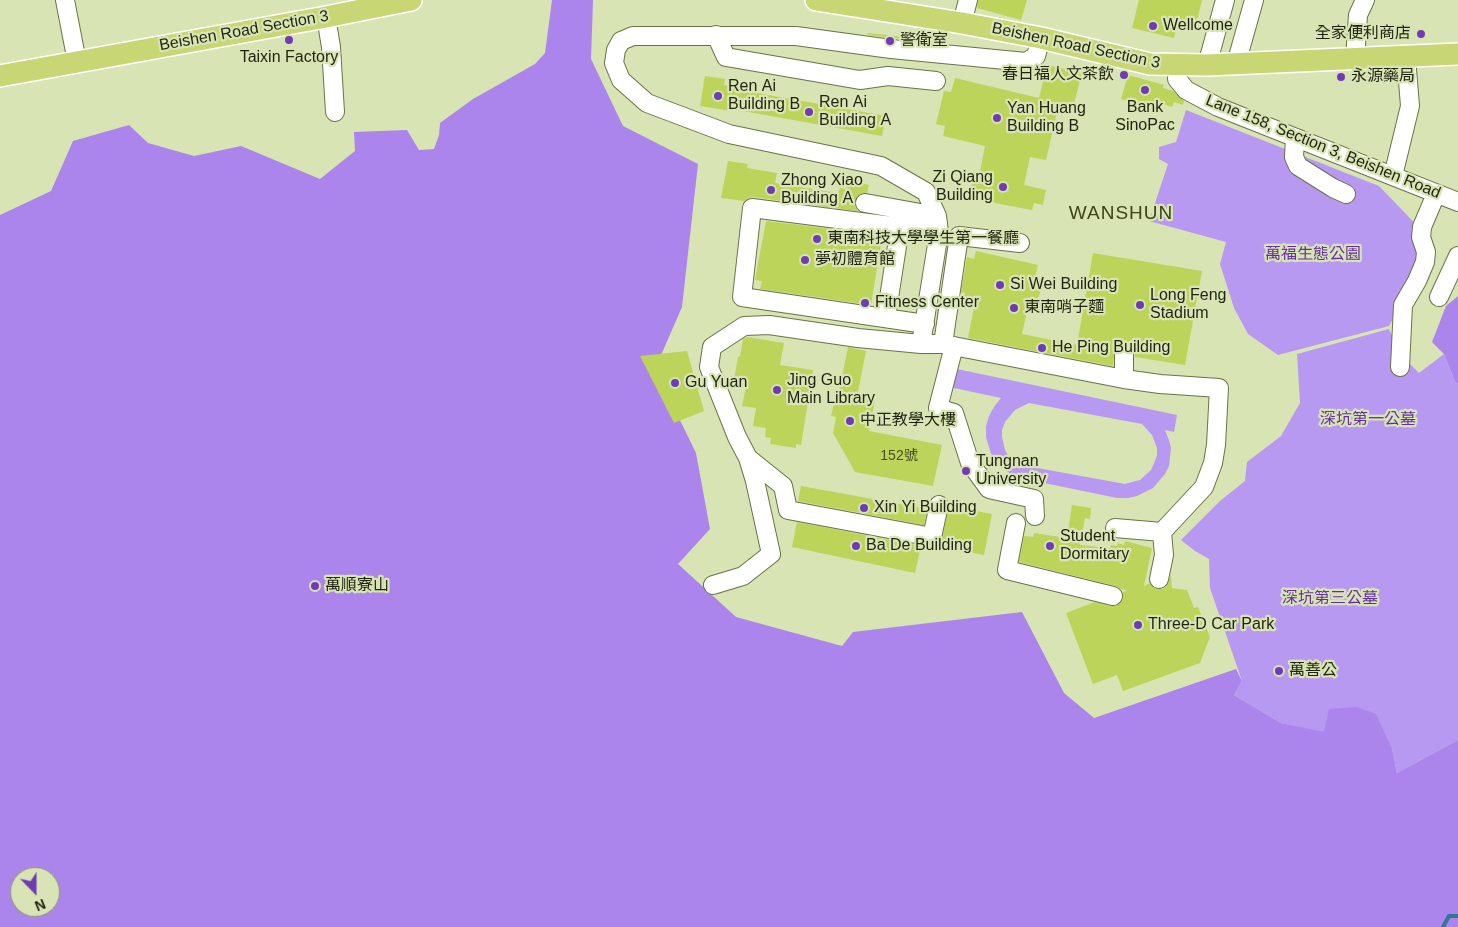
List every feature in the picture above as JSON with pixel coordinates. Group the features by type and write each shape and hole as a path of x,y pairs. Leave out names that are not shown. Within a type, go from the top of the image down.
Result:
{"main road":[{"name":"Beishen Road Section 3","path":"816,0 962,23 1041,38 1150,64 1207,65 1458,54"},
{"name":"Beishen Road Section 3","path":"0,76 326,17 401,1"}],"street":[{"path":"65,0 77,62"},
{"path":"962,23 968,0"},
{"path":"1207,65 1225,0"},
{"path":"1236,64 1254,0"},
{"path":"1356,59 1358,15 1366,0"},
{"path":"326,17 331,47 335,112"},
{"path":"716,35 726,57 860,80 888,76 936,82"},
{"path":"921,344 939,232 937,216 926,192 881,166 729,134 647,103 621,80 614,63 616,50 621,41 633,36 796,36 891,49 1026,62 1036,56 1041,38"},
{"path":"1393,176 1410,106 1406,57"},
{"name":"Lane 158, Section 3, Beishen Road","path":"1178,65 1177,79 1186,90 1218,107 1458,202"},
{"path":"1295,138 1294,157 1298,166 1332,188 1346,194"},
{"path":"1400,367 1403,305 1422,272 1425,262 1426,252 1421,237 1422,227 1436,194"},
{"path":"865,203 937,216"},
{"path":"923,230 752,208 742,296 925,324"},
{"path":"886,317 900,227"},
{"path":"1020,243 959,236 949,345 938,408 954,413 970,463 990,489 1034,500 1035,516"},
{"path":"1439,297 1458,256"},
{"path":"713,585 743,576 771,554 748,458 737,437 709,367 712,347 744,326 769,325 858,338 949,345 1124,379 1160,384 1219,388 1213,464 1204,487 1162,532 1164,555 1159,579"},
{"path":"1124,351 1124,379"},
{"path":"748,458 783,486 788,510 932,536 939,505"},
{"path":"1016,523 1007,570 1113,596"},
{"path":"1114,528 1162,532"}],"green space":[{"name":"萬福生態公園","path":"1186,110 1379,186 1432,241 1415,280 1389,326 1278,355 1248,334 1234,308 1220,264 1226,242 1149,221 1168,164 1159,159 1159,147 1176,142"},
{"name":"深坑第三公墓","path":"1389,329 1401,355 1419,373 1444,354 1456,384 1458,383 1458,740 1397,773 1392,749 1281,723 1234,695 1242,681 1210,588 1209,559 1181,540 1220,501 1245,481 1247,462 1281,436 1300,403 1297,354"},
{"path":"952,368 1177,415 1174,432 1165,430 1171,448 1169,466 1153,488 1128,498 1117,498 1015,477 998,465 992,457 986,437 986,426 989,416 1001,398 949,387","holes":["1029,403 1142,424 1152,435 1157,448 1157,456 1151,470 1140,480 1125,484 1021,465 1009,457 1002,437 1005,422 1015,410"]}],"shaded area":[{"path":"552,0 593,0 591,59 623,126 698,164 682,307 655,369 696,453 710,529 678,564 736,617 842,646 853,632 1022,612 1064,693 1094,718 1236,669 1242,681 1234,695 1281,723 1324,732 1329,709 1357,707 1376,714 1392,749 1397,773 1458,740 1458,927 0,927 0,215 51,191 73,141 129,125 148,143 194,156 241,146 320,179 355,151 354,132 407,130 419,150 434,149 439,135 440,123 473,99 535,64 545,53"},
{"path":"1458,296 1458,383 1456,384 1444,354 1432,342 1446,306"}],"building":[{"path":"978,0 1027,0 1021,20 977,8"},
{"path":"1139,0 1202,0 1196,25 1178,21 1174,38 1132,28"},
{"path":"868,33 913,38 912,40 868,35"},
{"path":"1047,65 1082,73 1073,108 1059,104 1046,160 1030,157 1024,185 1046,190 1043,205 1034,203 1032,210 969,198 974,176 979,177 985,146 943,136 945,126 936,124 944,91 951,92 955,78 1039,98"},
{"path":"1128,75 1164,85 1163,88 1173,91 1184,101 1183,105 1174,102 1172,107 1157,102 1155,108 1121,99"},
{"name":"Ren Ai Building A","path":"705,76 725,79 724,85 735,87 735,89 886,116 882,136 732,109 731,111 700,106"},
{"name":"Zhong Xiao Building A","path":"728,161 748,164 747,168 777,173 775,183 838,193 840,188 847,189 849,181 869,185 867,193 861,193 855,201 858,211 753,197 744,201 721,198"},
{"name":"夢初體育館","path":"766,221 859,232 859,235 882,238 871,305 760,289 762,281 755,280"},
{"path":"976,251 1038,265 1035,277 1043,279 1036,309 1028,307 1022,334 1077,345 1093,253 1202,271 1185,365 1135,357 1133,345 1124,340 1115,346 1113,366 968,338 974,307 962,305 965,293 961,292 967,257 974,259"},
{"name":"Jing Guo Main Library","path":"747,337 784,343 780,365 813,370 801,445 796,444 796,448 770,444 771,438 765,437 766,428 753,426 756,408 742,406 746,387 733,385 743,339"},
{"name":"中正教學大樓","path":"848,347 866,351 857,397 875,400 869,431 942,445 933,486 855,472 833,433 836,417 831,416 836,395 838,396"},
{"name":"Gu Yuan","path":"687,351 704,411 674,423 640,356"},
{"name":"Xin Yi Building","path":"801,486 927,509 924,525 798,501"},
{"name":"Three-D Car Park","path":"1072,505 1091,508 1090,519 1085,518 1080,545 1110,548 1111,545 1117,546 1118,543 1124,545 1125,541 1152,548 1144,586 1150,583 1156,589 1163,589 1167,586 1171,575 1172,588 1187,590 1194,608 1198,607 1210,637 1200,663 1123,691 1117,675 1093,684 1066,613 1095,602 1116,606 1123,599 1123,592 1127,590 1019,562 1024,536 1033,537 1034,533 1067,538"},
{"path":"949,506 992,514 984,555 937,546 942,539"},
{"name":"Ba De Building","path":"797,522 921,546 915,573 792,547"}],"waterway":[{"path":"1443,927 1449,916 1458,916"}],"place":[{"name":"Wellcome","path":"1153,26"},
{"name":"全家便利商店","path":"1421,34"},
{"name":"Taixin Factory","path":"289,40"},
{"name":"警衛室","path":"890,41"},
{"name":"春日福人文茶飲","path":"1124,75"},
{"name":"永源藥局","path":"1341,77"},
{"name":"Bank SinoPac","path":"1145,90"},
{"name":"Ren Ai Building B","path":"718,96"},
{"name":"Ren Ai Building A","path":"809,112"},
{"name":"Yan Huang Building B","path":"997,118"},
{"name":"Zi Qiang Building","path":"1003,187"},
{"name":"Zhong Xiao Building A","path":"771,190"},
{"name":"東南科技大學學生第一餐廳","path":"817,239"},
{"name":"夢初體育館","path":"805,260"},
{"name":"Si Wei Building","path":"1000,285"},
{"name":"Fitness Center","path":"865,303"},
{"name":"Long Feng Stadium","path":"1140,305"},
{"name":"東南哨子麵","path":"1014,308"},
{"name":"He Ping Building","path":"1042,348"},
{"name":"Gu Yuan","path":"675,383"},
{"name":"Jing Guo Main Library","path":"777,390"},
{"name":"中正教學大樓","path":"850,421"},
{"name":"Tungnan University","path":"966,471"},
{"name":"Xin Yi Building","path":"864,508"},
{"name":"Ba De Building","path":"856,546"},
{"name":"Student Dormitary","path":"1050,546"},
{"name":"萬順寮山","path":"315,586"},
{"name":"Three-D Car Park","path":"1138,625"},
{"name":"萬善公","path":"1279,671"}],"district":[{"name":"WANSHUN","path":"1121,214"}],"park label":[{"name":"深坑第一公墓","path":"1368,420"}]}
